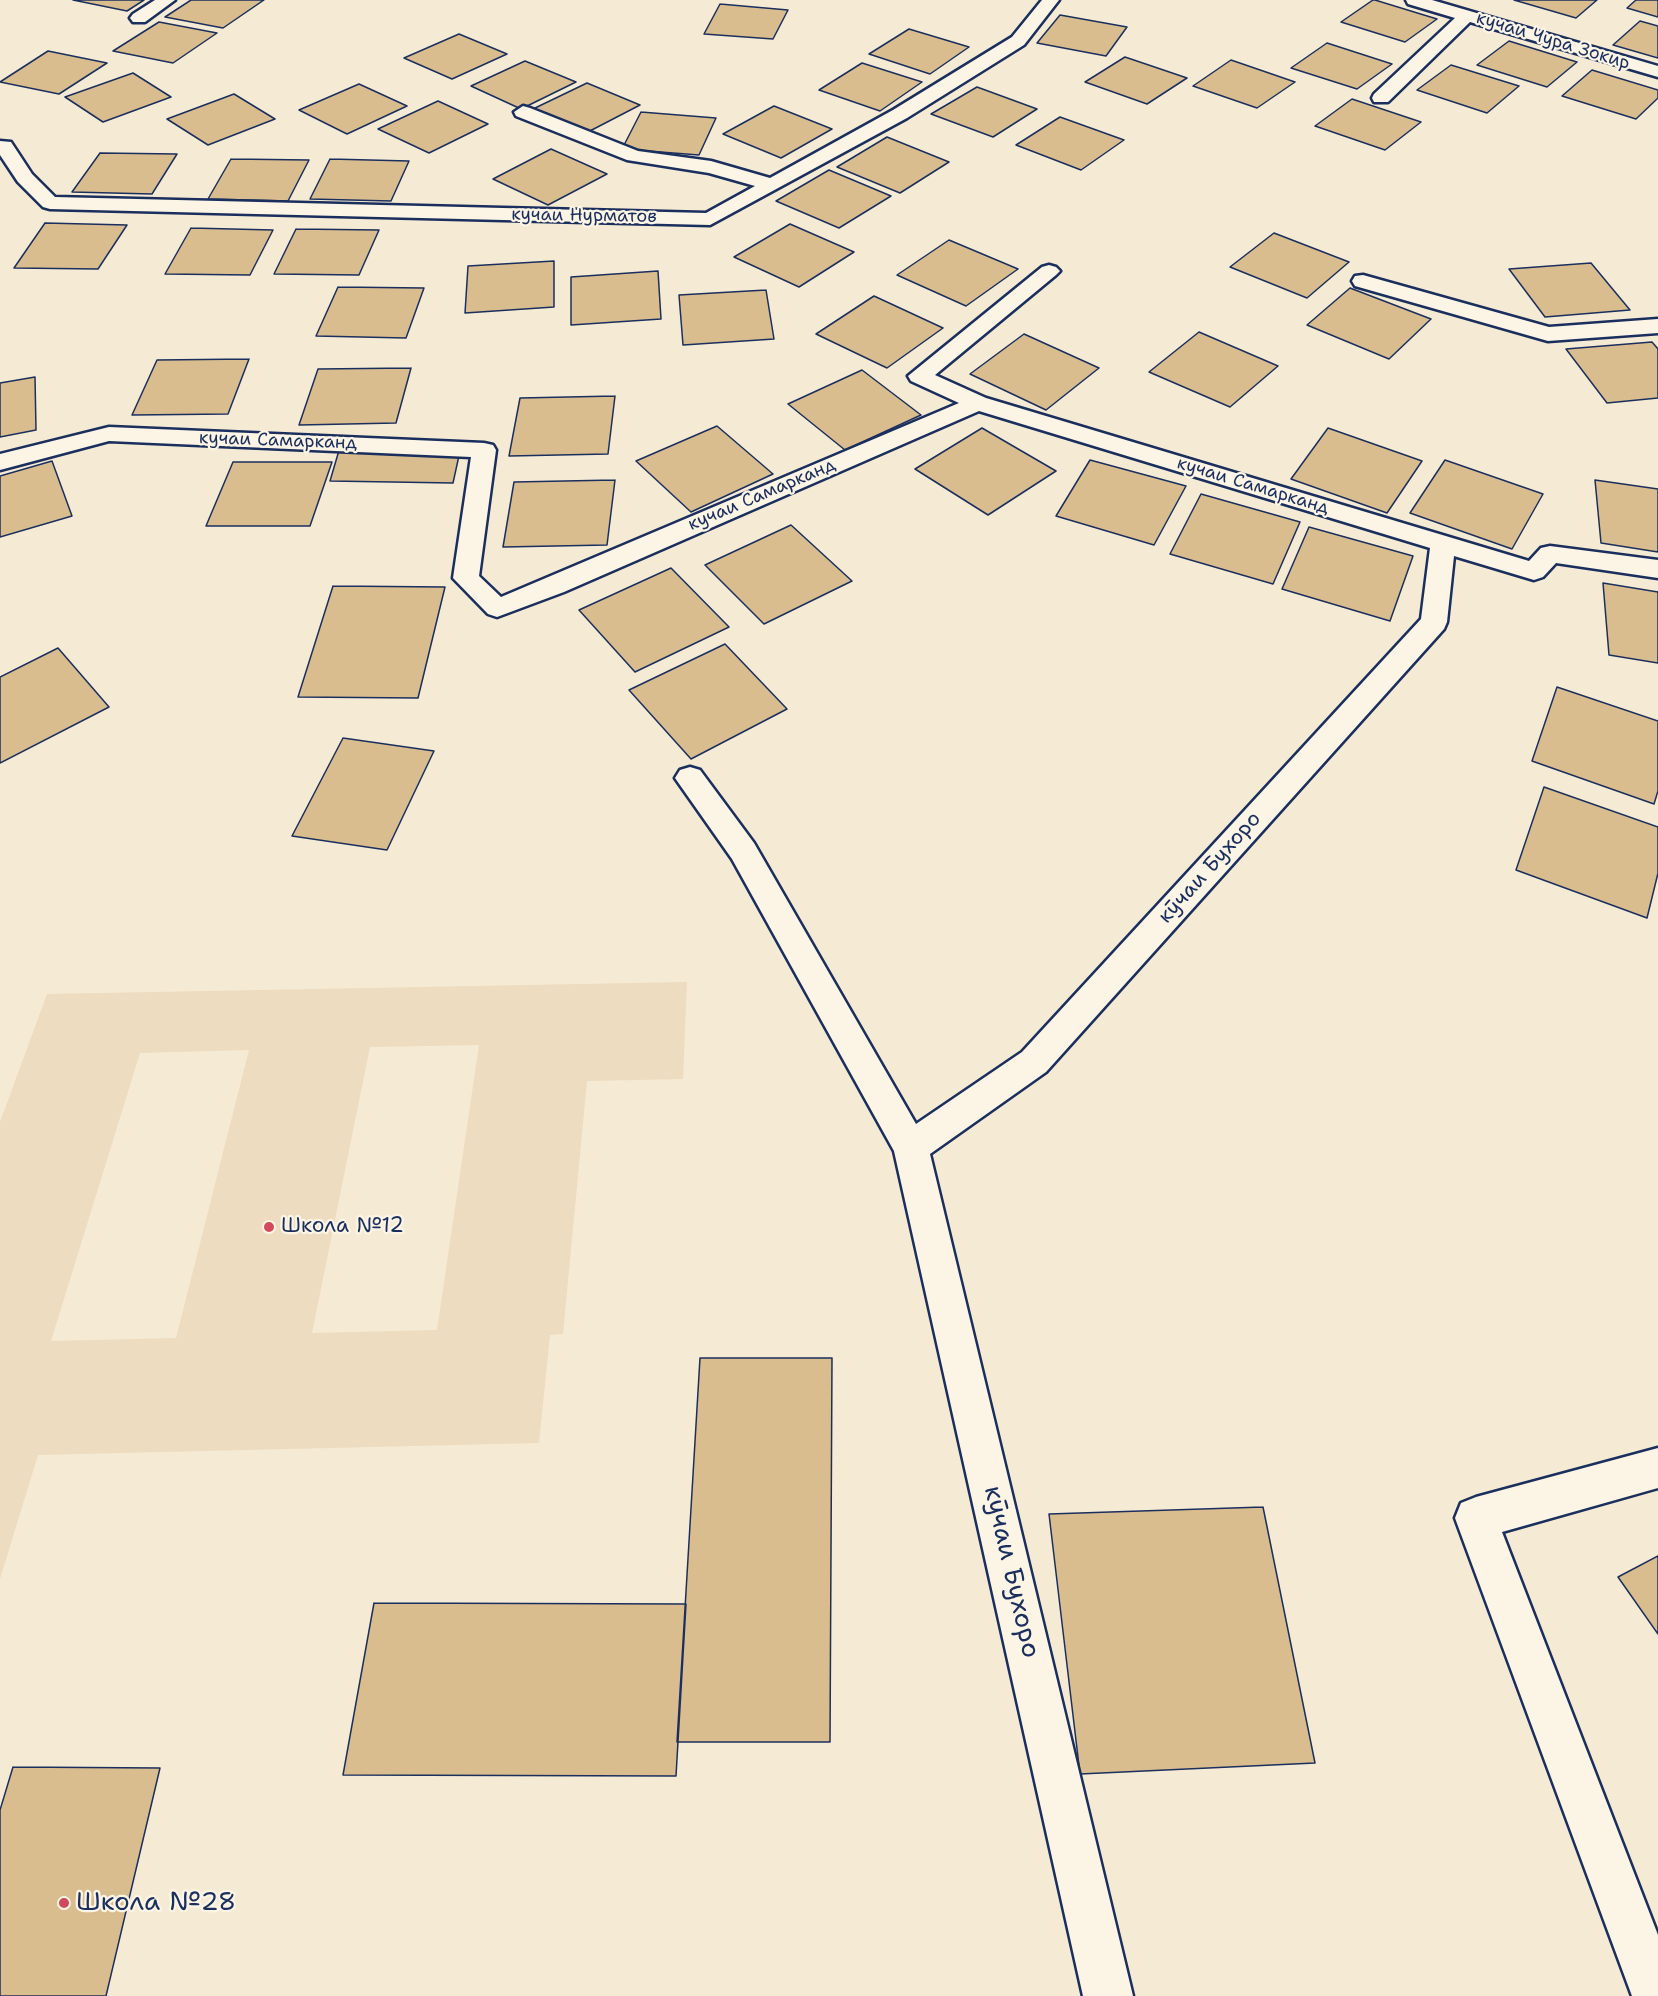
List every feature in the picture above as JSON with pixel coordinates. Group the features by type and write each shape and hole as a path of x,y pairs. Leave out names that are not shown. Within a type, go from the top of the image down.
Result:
{"street":[{"path":"139,18 167,0"},
{"name":"кучаи Нурматов","path":"0,147 3,146 25,178 50,203 710,219 900,114 1018,41 1051,0"},
{"name":"кучаи Чура Зокир","path":"1414,0 1658,72"},
{"path":"1381,98 1467,16"},
{"path":"523,112 634,156 711,167 770,184"},
{"path":"978,403 919,376 1049,271"},
{"path":"1363,281 1548,334 1658,326"},
{"name":"кучаи Самарканд","path":"0,462 109,434 484,450 466,578 497,608 555,586 978,403 1534,571 1550,554 1658,569"},
{"name":"кӯчаи Бухоро","path":"911,1149 1034,1062 1434,622 1443,543"},
{"name":"кӯчаи Бухоро","path":"690,778 743,851 911,1149 1108,1996"},
{"path":"1657,1996 1476,1518 1658,1468"}],"shaded area":[{"name":"Школа №12","path":"687,982 683,1079 587,1081 563,1334 550,1335 539,1443 38,1455 0,1579 0,1122 47,994","holes":["479,1045 437,1330 312,1333 370,1047","249,1050 176,1338 51,1341 140,1053"]}],"building":[{"path":"73,0 144,0 127,11"},
{"path":"191,0 264,0 223,28 165,17"},
{"path":"1373,0 1437,19 1405,42 1341,22"},
{"path":"1514,0 1597,0 1576,18"},
{"path":"1636,0 1658,0 1658,17 1627,8"},
{"path":"720,4 788,10 773,39 704,34"},
{"path":"1060,15 1127,27 1106,56 1037,43"},
{"path":"1640,21 1658,26 1658,58 1613,45"},
{"path":"159,22 217,33 173,63 113,51"},
{"path":"909,29 969,47 930,74 869,54"},
{"path":"459,34 507,54 452,79 404,58"},
{"path":"1509,41 1577,62 1547,87 1477,65"},
{"path":"1327,43 1392,64 1357,89 1291,68"},
{"path":"48,51 107,63 59,94 0,82"},
{"path":"1125,57 1187,78 1147,104 1085,82"},
{"path":"1231,60 1295,82 1257,108 1193,86"},
{"path":"525,61 576,82 521,109 471,86"},
{"path":"862,63 922,82 880,111 819,90"},
{"path":"1451,65 1519,86 1487,113 1417,90"},
{"path":"1592,70 1658,90 1658,98 1636,119 1562,96"},
{"path":"133,73 171,97 103,122 65,97"},
{"path":"587,83 640,105 586,133 533,109"},
{"path":"359,84 407,106 347,134 299,110"},
{"path":"977,87 1037,109 993,137 931,114"},
{"path":"234,94 275,119 208,145 167,119"},
{"path":"1352,99 1421,122 1385,150 1315,126"},
{"path":"438,101 488,124 429,153 378,129"},
{"path":"774,106 832,129 781,158 723,134"},
{"path":"641,112 716,118 699,155 622,149"},
{"path":"1060,117 1124,140 1081,170 1016,145"},
{"path":"887,137 949,162 900,193 837,167"},
{"path":"551,149 607,174 548,205 493,179"},
{"path":"100,153 177,154 152,194 72,192"},
{"path":"231,159 309,160 288,201 208,199"},
{"path":"330,159 409,161 391,201 310,199"},
{"path":"829,170 891,196 839,228 776,201"},
{"path":"45,223 127,225 98,269 14,268"},
{"path":"790,224 854,252 799,287 734,257"},
{"path":"191,228 273,230 250,275 165,274"},
{"path":"296,229 379,230 359,275 274,274"},
{"path":"1274,233 1349,262 1307,298 1230,267"},
{"path":"949,240 1018,269 966,306 897,275"},
{"path":"554,261 554,307 465,313 468,266"},
{"path":"1591,263 1630,310 1545,317 1509,269"},
{"path":"658,271 661,319 571,325 571,277"},
{"path":"338,287 424,288 406,338 316,336"},
{"path":"1350,288 1431,319 1389,359 1307,325"},
{"path":"766,290 774,339 683,345 679,295"},
{"path":"874,296 943,328 887,368 816,334"},
{"path":"1199,332 1278,366 1230,407 1149,372"},
{"path":"1024,334 1099,368 1046,410 970,374"},
{"path":"1652,342 1658,349 1658,398 1607,403 1566,349"},
{"path":"249,359 228,414 132,415 157,360"},
{"path":"411,368 396,423 299,425 318,369"},
{"path":"862,370 921,415 845,450 788,404"},
{"path":"35,377 36,430 0,437 0,383"},
{"path":"615,396 608,454 509,456 520,398"},
{"path":"717,426 773,474 691,512 636,461"},
{"path":"982,428 1056,471 988,515 915,469"},
{"path":"1328,428 1422,461 1387,513 1291,479"},
{"path":"340,447 460,451 453,483 330,481"},
{"path":"1090,460 1186,486 1154,545 1056,516"},
{"path":"1445,460 1543,494 1512,549 1410,513"},
{"path":"52,461 72,516 0,537 0,476"},
{"path":"233,462 332,462 310,526 206,526"},
{"path":"615,480 607,545 503,547 514,482"},
{"path":"1595,480 1658,489 1658,552 1601,543"},
{"path":"1201,494 1300,522 1273,584 1170,554"},
{"path":"791,525 852,581 764,624 705,565"},
{"path":"1309,527 1413,556 1390,621 1282,589"},
{"path":"671,568 729,627 635,672 579,610"},
{"path":"1603,583 1658,592 1658,663 1609,655"},
{"path":"333,586 445,587 418,698 298,697"},
{"path":"725,644 787,709 691,759 629,690"},
{"path":"58,648 109,707 0,763 0,677"},
{"path":"1557,687 1658,721 1658,791 1654,804 1532,761"},
{"path":"343,738 434,751 387,850 292,836"},
{"path":"1544,787 1658,827 1658,873 1647,918 1516,870"},
{"path":"700,1358 832,1358 830,1742 677,1742"},
{"path":"1263,1507 1315,1763 1080,1774 1049,1514"},
{"path":"1658,1556 1658,1634 1618,1577"},
{"path":"374,1603 686,1604 676,1776 343,1775"},
{"name":"Школа №28","path":"13,1767 160,1768 106,1996 0,1996 0,1810"}],"place":[{"name":"Школа №12","path":"269,1227"},
{"name":"Школа №28","path":"64,1903"}]}
